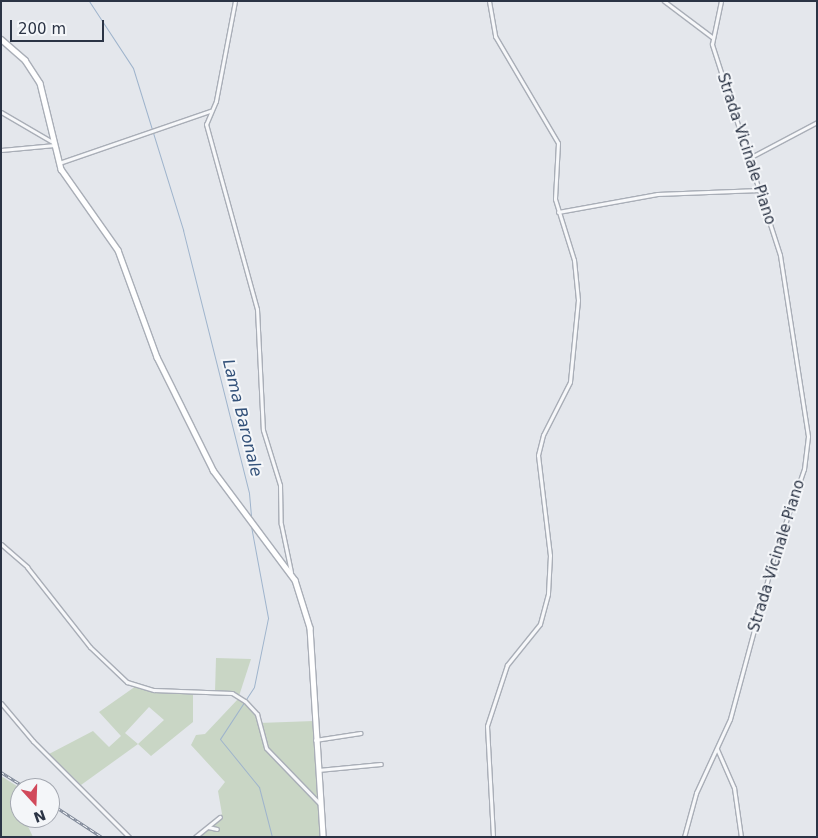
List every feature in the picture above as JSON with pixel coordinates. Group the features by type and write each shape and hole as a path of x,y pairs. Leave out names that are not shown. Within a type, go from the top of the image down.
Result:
{"main road":[{"path":"1,39 25,60 40,82 59,162 68,184 118,250 161,366 216,476 252,525 291,572 298,586 310,628 315,740 323,837"}],"street":[{"path":"235,1 210,111 208,129 257,309 263,430 280,485 281,524 291,572"},
{"path":"489,1 497,39 558,143 554,192 558,212 577,270 576,343 570,382 538,450 540,499 550,555 548,594 540,624 508,666 487,726 493,837"},
{"path":"664,1 712,38 721,1"},
{"name":"Strada Vicinale Piano","path":"684,837 696,793 732,712 808,441 782,262 751,157 712,38"},
{"path":"59,162 210,111"},
{"path":"1,112 55,144"},
{"path":"751,157 762,147 817,122"},
{"path":"1,150 55,144"},
{"path":"558,212 657,194 760,190"},
{"path":"1,544 31,572 90,647 127,682 154,690 232,693 245,700 257,714 266,748 320,804"},
{"path":"1,703 32,741 129,837"},
{"path":"315,740 360,733"},
{"path":"717,748 734,788 741,837"},
{"path":"317,770 381,764"},
{"path":"195,837 220,817"},
{"path":"207,827 217,829"}],"green space":[{"path":"216,658 251,659 239,696 215,692"},
{"path":"136,686 193,692 193,722 151,756 138,744 81,785 49,754 93,731 109,747 121,736 99,712","holes":["149,707 164,720 138,744 125,733"]},
{"path":"238,699 257,714 259,723 314,721 323,837 195,837 222,814 218,791 225,782 191,745 196,735 205,734"},
{"path":"1,776 10,782 10,828 29,828 33,837 1,837"}],"waterway":[{"name":"Lama Baronale","path":"89,1 133,68 183,230 249,493 251,517"},
{"name":"Lama Baronale","path":"251,526 268,618 254,687 220,739 259,787 272,837"}],"railway":[{"path":"1,772 11,778"},
{"path":"60,810 102,837"}]}
